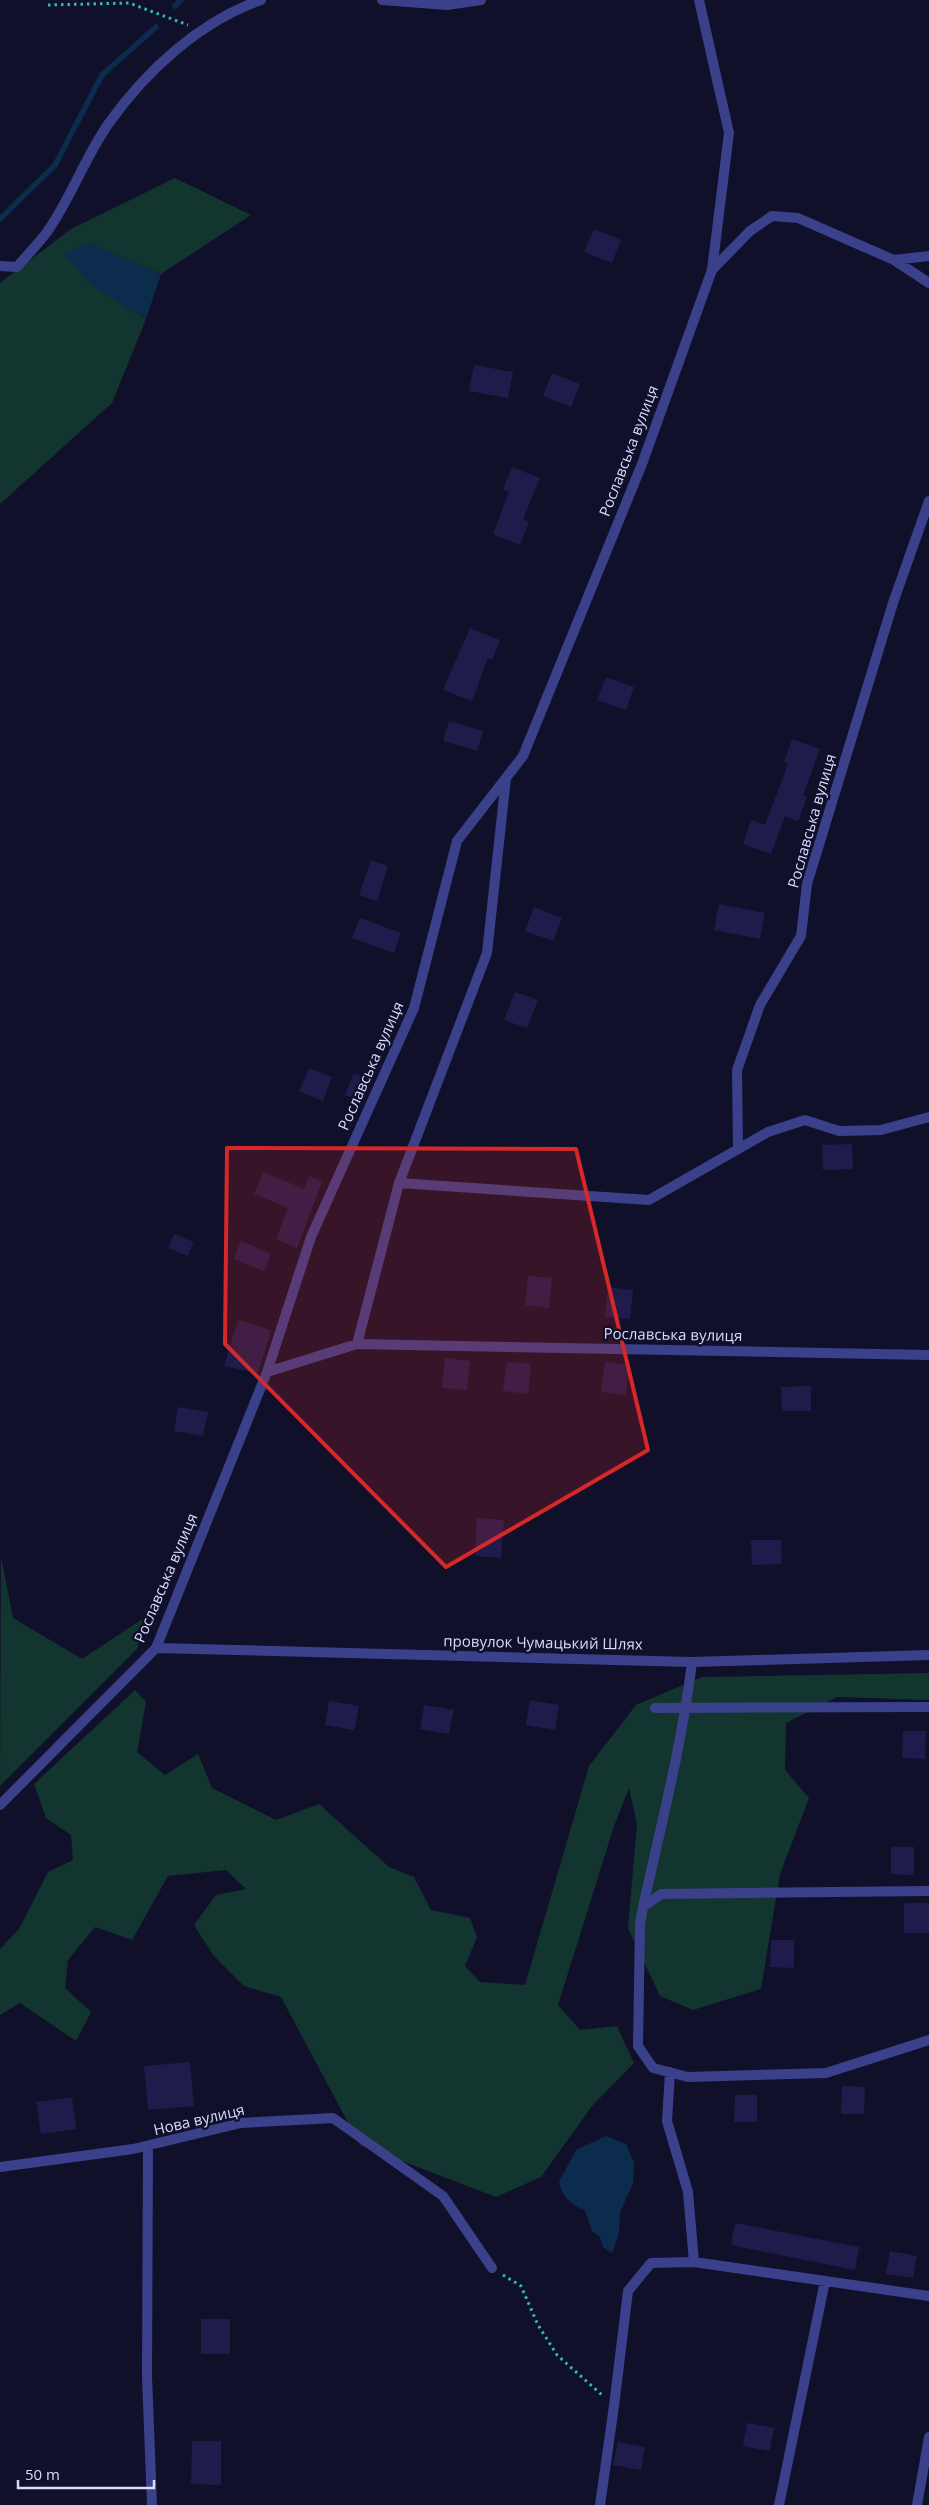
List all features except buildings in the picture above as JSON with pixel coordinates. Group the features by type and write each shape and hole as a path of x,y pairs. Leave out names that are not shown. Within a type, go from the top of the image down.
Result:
{"street":[{"path":"0,266 18,267 47,232 109,123 140,86 186,40 242,6 261,0"},
{"path":"382,0 447,5 482,0"},
{"name":"Рославська вулиця","path":"0,1806 156,1648 267,1372 311,1237 414,1008 457,842 523,756 642,464 712,270 729,132 699,0"},
{"name":"Рославська вулиця","path":"712,270 750,231 772,216 798,218 894,260 929,283"},
{"path":"894,260 929,256"},
{"name":"Рославська вулиця","path":"738,1148 738,1070 760,1005 802,936 807,884 893,603 929,501"},
{"path":"357,1344 399,1183 487,954 506,777"},
{"path":"399,1183 649,1200 768,1132 805,1120 839,1131 881,1130 929,1117"},
{"name":"Рославська вулиця","path":"267,1372 357,1344 929,1355"},
{"name":"провулок Чумацький Шлях","path":"156,1648 692,1662 929,1655"},
{"path":"692,1662 686,1708 640,1924 638,2046 653,2068 688,2077 826,2073 929,2040"},
{"path":"655,1708 929,1707"},
{"path":"643,1907 661,1894 929,1890"},
{"path":"670,2072 667,2121 688,2192 694,2262"},
{"name":"Нова вулиця","path":"152,2505 147,2378 148,2146 240,2123 333,2118 443,2196 492,2268"},
{"path":"0,2167 148,2146"},
{"path":"600,2505 628,2291 651,2263 694,2262 929,2296"},
{"path":"779,2505 825,2280"},
{"path":"918,2505 929,2437"}],"path":[{"path":"48,5 129,3 202,30"},
{"path":"492,2268 521,2286 538,2326 557,2355 614,2406"}],"highlighted area":[{"path":"227,1148 576,1149 648,1450 446,1567 225,1344"}],"green space":[{"path":"175,178 251,215 161,274 88,243 93,286 146,319 112,403 0,504 0,283 71,229"},
{"path":"1,1556 13,1618 82,1659 150,1614 137,1649 0,1786"},
{"path":"929,1673 929,1700 837,1697 786,1723 785,1770 809,1798 780,1874 761,1989 693,2010 660,1996 628,1928 637,1824 629,1788 614,1826 558,2005 580,2030 617,2026 634,2063 592,2106 541,2177 496,2197 360,2145 281,1997 244,1986 213,1955 194,1925 216,1895 246,1889 226,1870 168,1876 132,1940 95,1927 68,1960 65,1988 91,2012 76,2041 20,2003 0,2015 0,1949 19,1929 48,1872 73,1860 71,1835 46,1818 34,1784 135,1690 146,1702 137,1752 165,1775 198,1754 212,1788 276,1820 319,1804 389,1867 414,1877 431,1910 470,1918 477,1937 465,1966 480,1982 525,1985 589,1766 636,1705 702,1677"}],"water":[{"path":"88,243 161,274 146,319 92,286 64,254"},
{"path":"606,2136 626,2144 634,2163 633,2184 620,2212 619,2233 612,2253 603,2247 600,2237 592,2231 585,2210 575,2206 568,2200 562,2192 559,2182 576,2150"}],"waterway":[{"path":"175,6 181,0"},
{"path":"0,219 55,165 102,75 156,27"}]}
